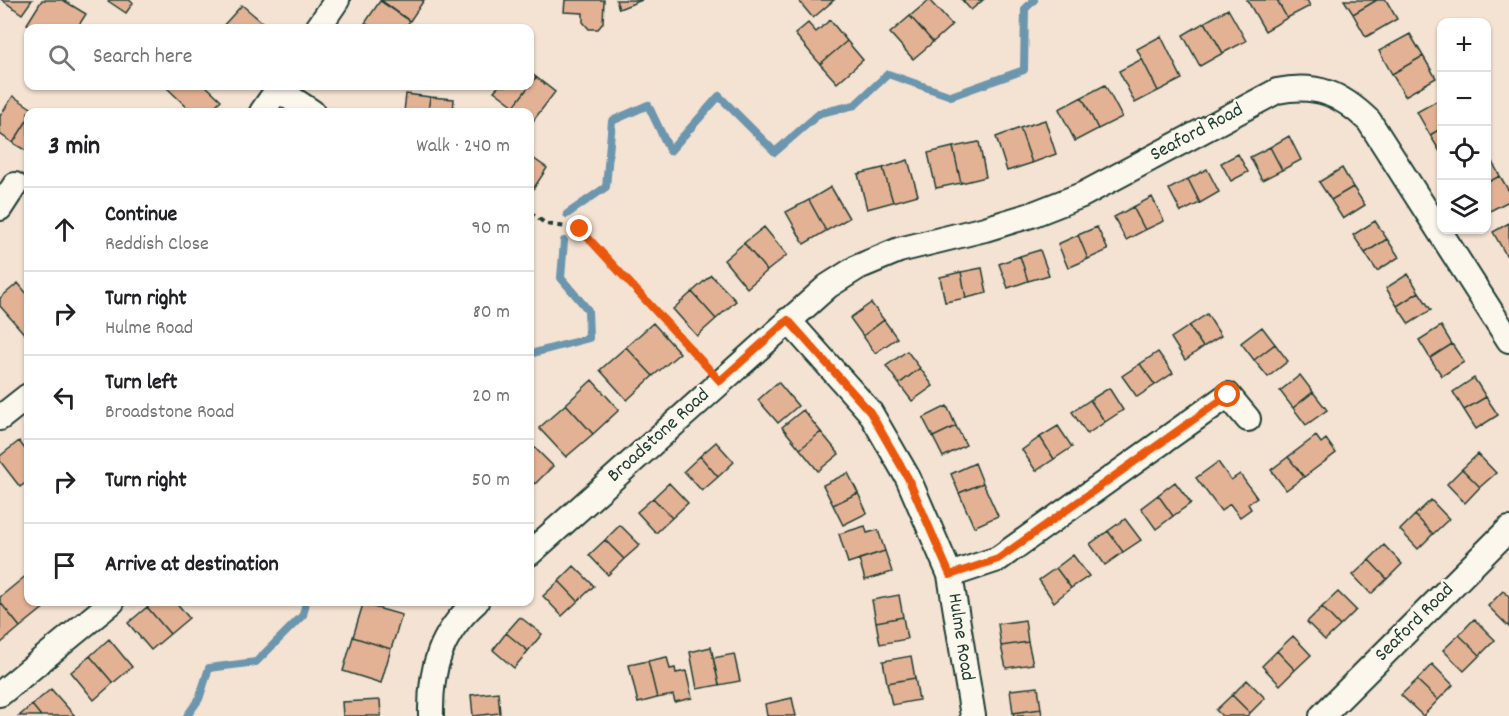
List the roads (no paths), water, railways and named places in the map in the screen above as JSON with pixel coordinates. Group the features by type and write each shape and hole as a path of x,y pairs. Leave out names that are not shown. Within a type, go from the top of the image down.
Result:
{"street":[{"path":"321,24 337,0"},
{"name":"Seaford Road","path":"788,320 828,286 858,267 899,250 985,229 1031,215 1082,195 1277,91 1295,87 1312,88 1343,99 1369,121 1509,340"},
{"path":"265,108 276,90"},
{"path":"282,90 307,108"},
{"name":"Broadstone Road","path":"534,549 788,320"},
{"name":"Hulme Road","path":"788,320 870,412 908,478 950,575 973,716"},
{"path":"950,575 998,559 1228,395 1248,419"},
{"path":"0,418 24,399"},
{"name":"Seaford Road","path":"1322,716 1509,529"},
{"path":"0,694 107,606"},
{"path":"431,716 430,692 435,665 445,637 461,615 471,606"}],"waterway":[{"path":"567,214 606,187 612,121 648,105 670,151 719,96 775,152 820,113 855,105 888,74 951,96 1024,70 1025,9 1034,0"},
{"path":"534,353 589,338 588,310 561,278 564,241"},
{"path":"187,716 199,699 209,668 256,662 303,615 305,606"}]}
